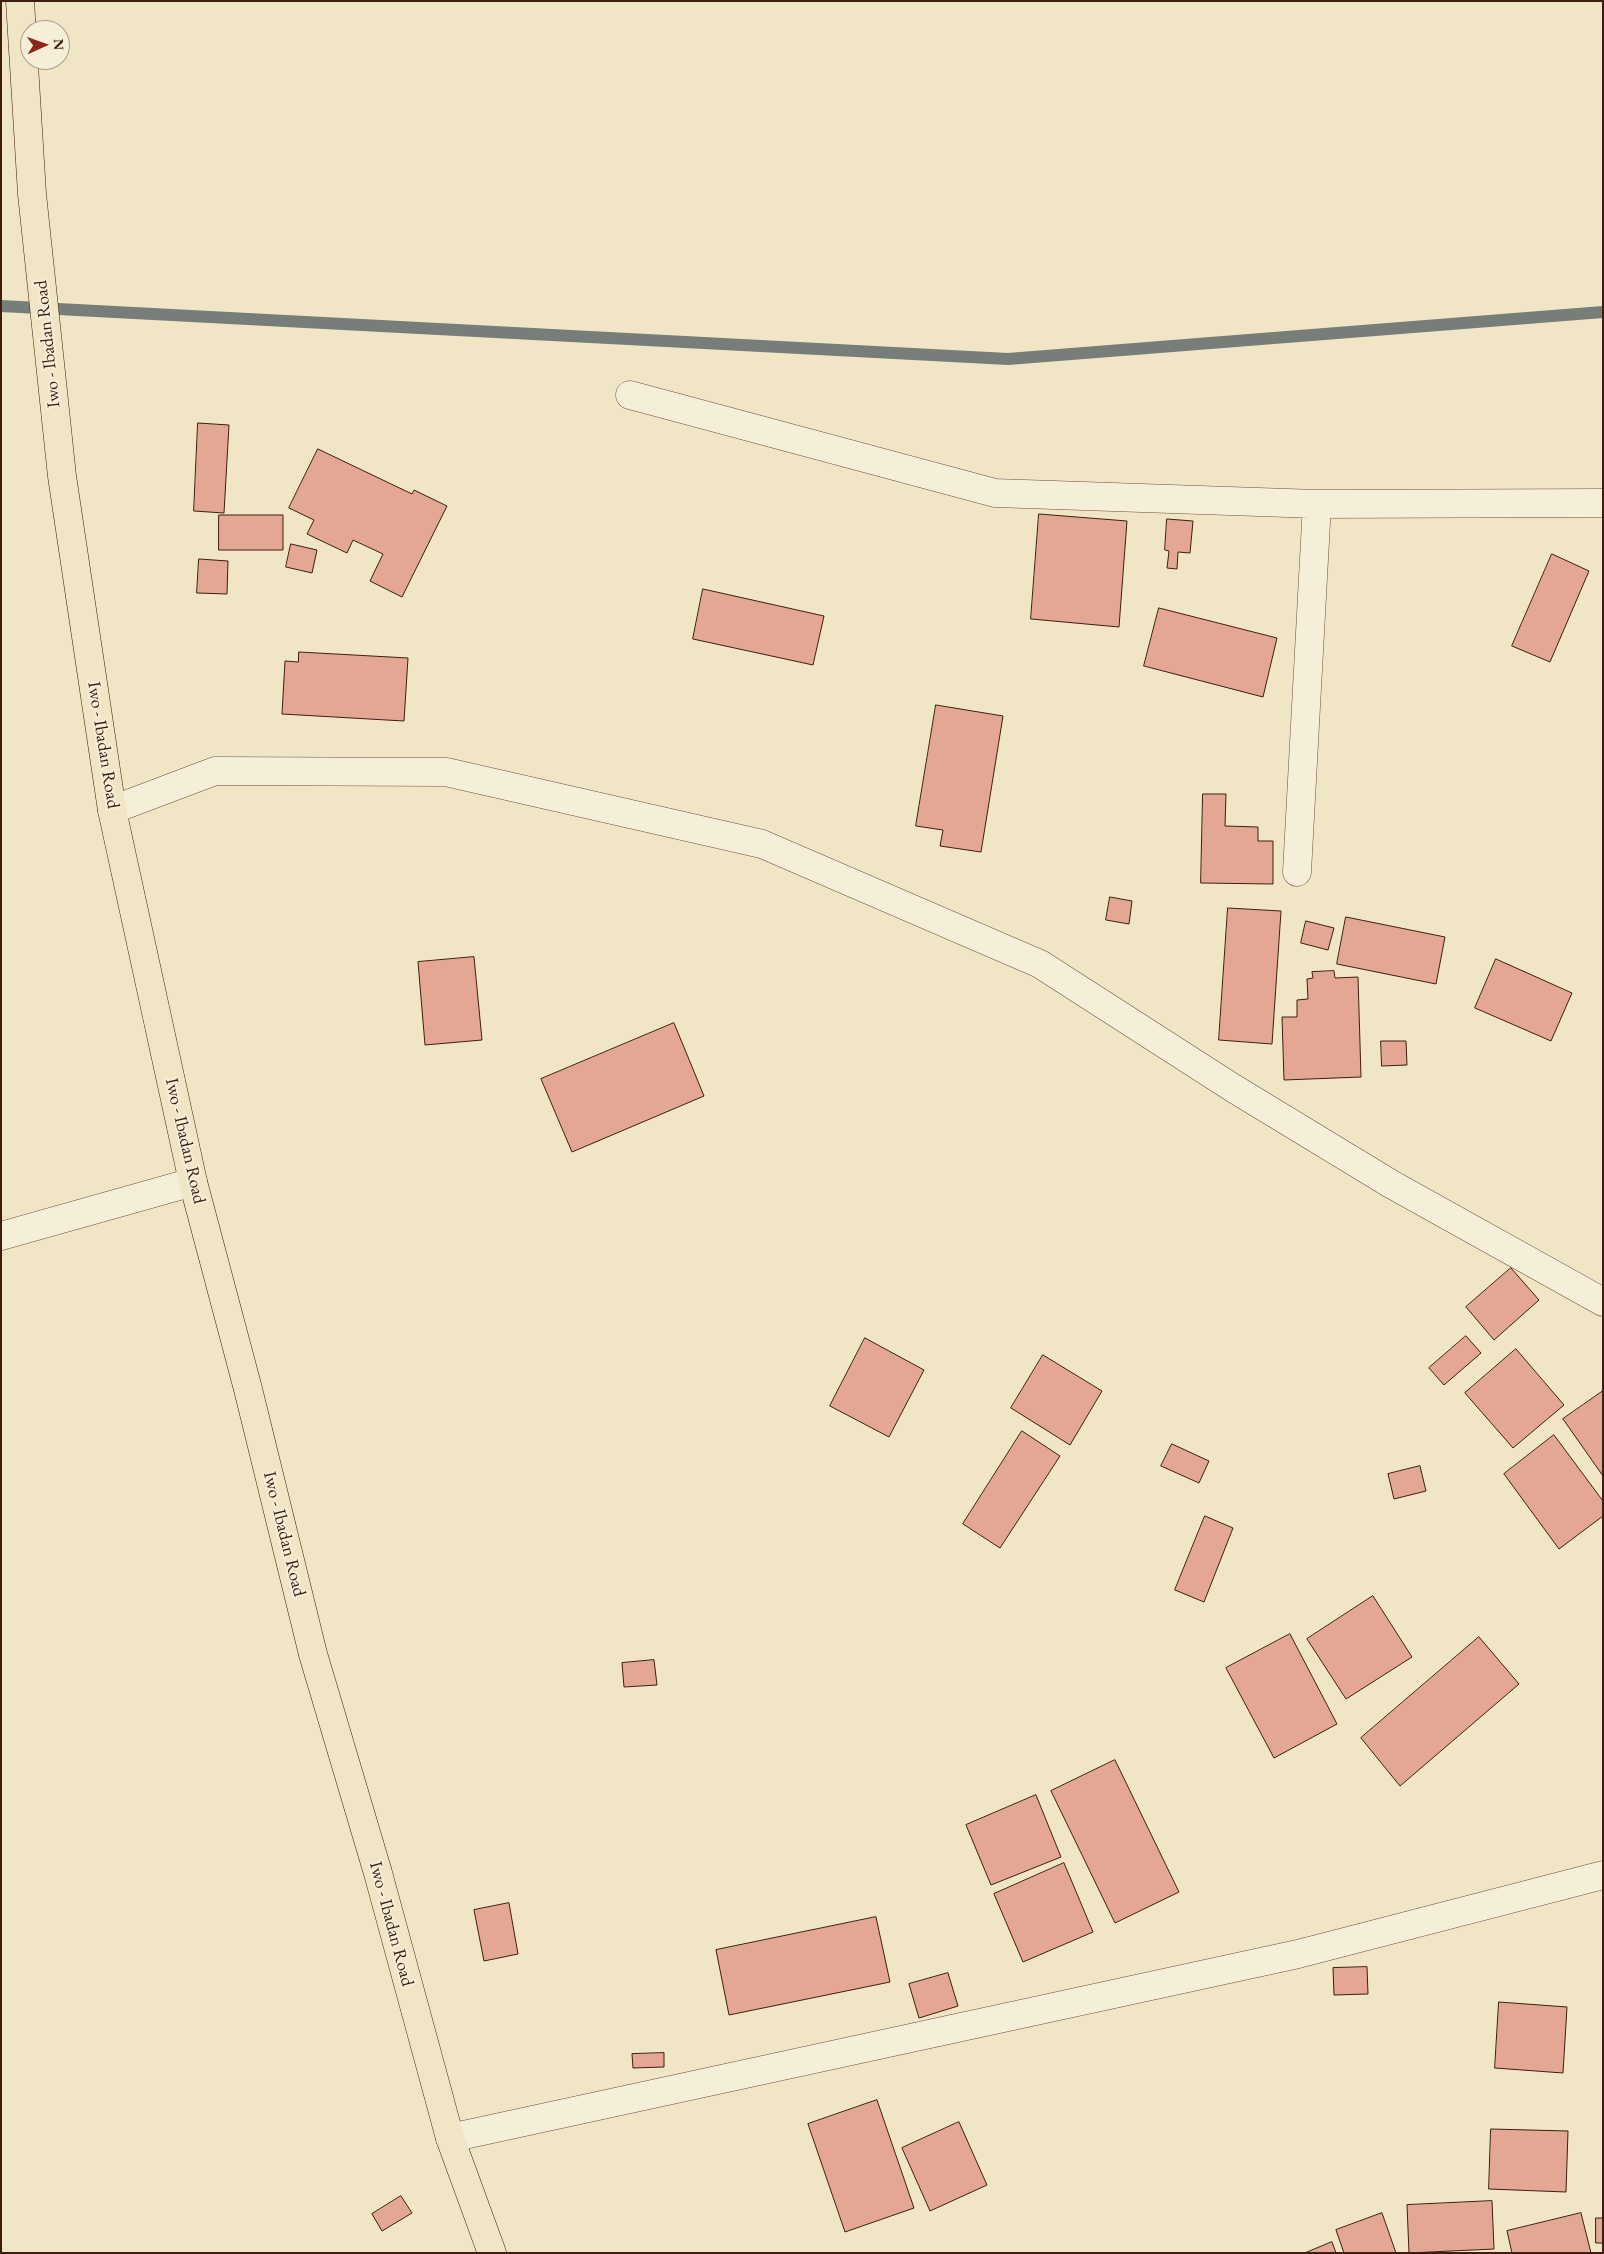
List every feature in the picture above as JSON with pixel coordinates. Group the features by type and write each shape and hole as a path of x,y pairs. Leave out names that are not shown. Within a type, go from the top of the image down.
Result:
{"main road":[{"name":"Iwo - Ibadan Road","path":"20,1 32,194 61,466 112,810 193,1182 248,1389 313,1654 378,1873 450,2138 492,2253"}],"street":[{"path":"630,394 995,493 1317,504 1603,503"},
{"path":"1297,872 1317,504"},
{"path":"112,810 215,771 446,772 762,844 1040,964 1233,1088 1391,1184 1603,1302"},
{"path":"1,1236 193,1182"},
{"path":"450,2138 1298,1954 1603,1875"}],"building":[{"path":"198,423 229,425 224,513 194,511"},
{"path":"318,449 412,494 414,490 447,506 402,597 370,581 383,554 353,540 347,553 307,534 314,520 289,508"},
{"path":"1039,514 1127,521 1119,627 1031,619"},
{"path":"219,515 283,515 283,550 219,550"},
{"path":"1167,519 1193,521 1190,553 1178,552 1177,569 1167,568 1169,551 1165,550"},
{"path":"291,544 317,550 312,573 286,567"},
{"path":"1552,554 1589,571 1550,662 1512,646"},
{"path":"199,559 228,561 227,594 197,593"},
{"path":"703,589 824,616 813,665 693,639"},
{"path":"1159,608 1277,638 1263,697 1144,666"},
{"path":"299,652 408,658 404,721 282,714 285,661 298,662"},
{"path":"936,705 1003,716 981,852 940,846 943,830 916,826"},
{"path":"1203,794 1226,794 1225,826 1258,827 1258,841 1273,841 1273,884 1201,883"},
{"path":"1110,897 1132,901 1129,924 1106,920"},
{"path":"1228,908 1281,911 1272,1044 1219,1040"},
{"path":"1346,917 1445,937 1436,984 1337,964"},
{"path":"1306,921 1334,928 1328,950 1301,943"},
{"path":"474,957 482,1040 425,1045 418,962"},
{"path":"1496,959 1572,993 1551,1041 1475,1008"},
{"path":"1334,971 1335,978 1358,977 1361,1077 1284,1080 1282,1017 1297,1017 1297,1000 1308,999 1307,979 1313,978 1312,972"},
{"path":"674,1023 704,1096 572,1152 541,1079"},
{"path":"1381,1041 1406,1041 1407,1065 1382,1066"},
{"path":"1511,1268 1539,1300 1494,1340 1466,1307"},
{"path":"1466,1336 1481,1353 1444,1385 1429,1368"},
{"path":"865,1338 924,1370 889,1437 830,1406"},
{"path":"1516,1349 1564,1405 1513,1448 1465,1393"},
{"path":"1043,1355 1102,1391 1070,1445 1011,1408"},
{"path":"1603,1391 1603,1476 1563,1419"},
{"path":"1022,1431 1060,1456 1000,1548 963,1524"},
{"path":"1554,1435 1603,1501 1603,1516 1559,1549 1504,1474"},
{"path":"1172,1444 1209,1461 1199,1483 1161,1466"},
{"path":"1420,1466 1426,1491 1394,1499 1388,1474"},
{"path":"1205,1516 1233,1528 1204,1602 1175,1590"},
{"path":"1373,1596 1412,1657 1346,1699 1307,1639"},
{"path":"1290,1634 1337,1724 1274,1758 1226,1668"},
{"path":"1479,1637 1519,1684 1400,1786 1361,1738"},
{"path":"654,1660 657,1685 624,1687 622,1663"},
{"path":"1115,1760 1179,1892 1115,1923 1051,1791"},
{"path":"1036,1795 1061,1857 991,1885 966,1825"},
{"path":"1064,1863 1093,1932 1023,1962 994,1894"},
{"path":"509,1903 518,1954 484,1961 474,1910"},
{"path":"876,1917 890,1982 729,2015 716,1950"},
{"path":"1367,1967 1368,1994 1334,1995 1333,1968"},
{"path":"948,1973 958,2006 919,2018 909,1984"},
{"path":"1499,2002 1567,2007 1563,2073 1495,2068"},
{"path":"664,2053 664,2067 633,2068 632,2054"},
{"path":"877,2100 914,2208 845,2232 808,2124"},
{"path":"959,2122 987,2185 930,2211 902,2148"},
{"path":"1491,2129 1568,2131 1566,2192 1489,2189"},
{"path":"401,2196 412,2213 382,2231 372,2214"},
{"path":"1492,2201 1494,2249 1409,2253 1407,2205"},
{"path":"1382,2213 1396,2253 1344,2253 1336,2230"},
{"path":"1581,2213 1591,2253 1512,2253 1507,2231"},
{"path":"1596,2218 1603,2218 1603,2243 1596,2243"},
{"path":"1332,2242 1336,2253 1305,2253"}],"waterway":[{"path":"1,306 1008,359 1603,312"}]}
